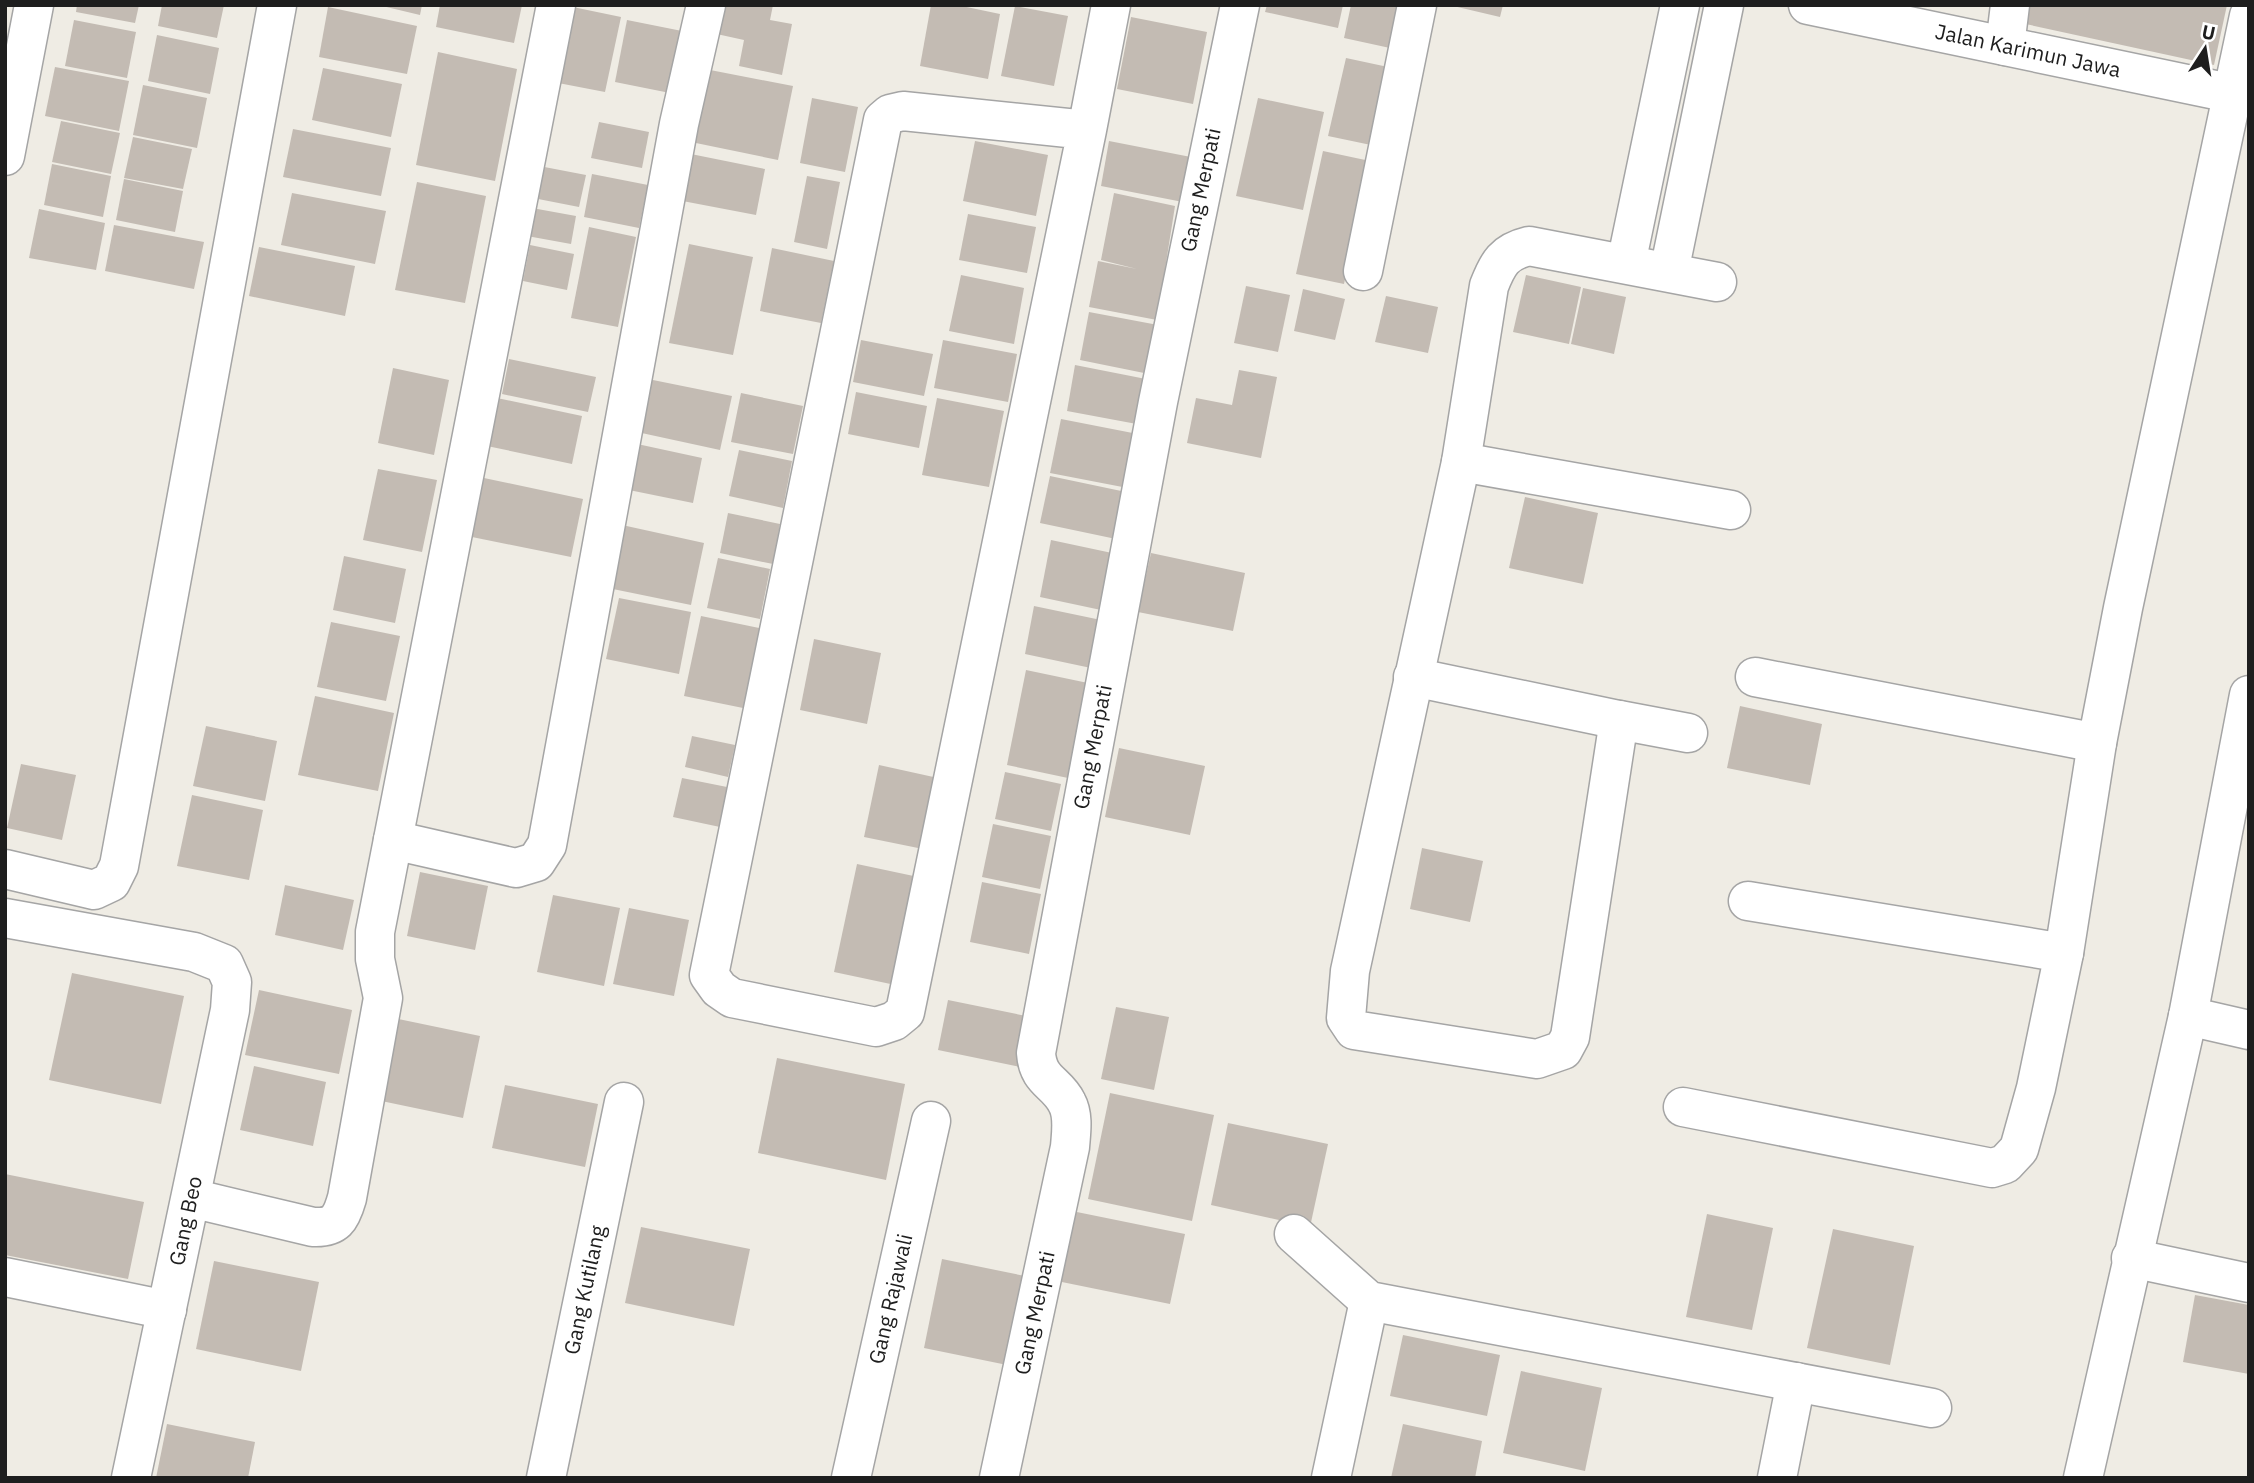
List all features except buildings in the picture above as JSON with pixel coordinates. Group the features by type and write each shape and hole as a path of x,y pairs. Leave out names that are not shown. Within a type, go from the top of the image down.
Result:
{"street":[{"path":"5,156 34,5"},
{"path":"5,869 94,890 111,882 119,866 277,5"},
{"path":"191,1198 313,1227 329,1227 340,1220 347,1198 383,998 375,960 375,932 556,5"},
{"path":"393,840 516,868 536,862 547,845 676,138 706,5"},
{"path":"1087,130 903,111 890,114 883,120 709,975 719,989 732,998 876,1027 894,1021 905,1012 1087,130 1111,5"},
{"name":"Gang Merpati","path":"999,1478 1070,1147 1071,1114 1067,1101 1037,1067 1036,1053 1158,402 1240,5"},
{"path":"1363,271 1418,5"},
{"path":"1626,264 1681,5"},
{"path":"1668,272 1724,5"},
{"name":"Jalan Karimun Jawa","path":"1808,5 2241,96"},
{"path":"2005,46 2010,5"},
{"path":"1683,1107 1993,1168 2005,1164 2019,1149 2064,953 2097,743 2128,582 2241,96 2249,16"},
{"path":"1619,720 1570,1037 1563,1050 1537,1059 1354,1030 1346,1018 1350,971 1461,462 1489,286 1499,260 1513,250 1529,246 1717,282"},
{"path":"1461,462 1731,510"},
{"path":"1413,677 1688,733"},
{"path":"1755,677 2097,743"},
{"path":"2083,1478 2188,1016 2245,738 2249,695"},
{"path":"1748,901 2064,953"},
{"name":"Gang Beo","path":"5,918 194,952 224,964 232,982 230,1010 131,1478"},
{"path":"2188,1016 2249,1030"},
{"name":"Gang Kutilang","path":"546,1478 624,1102"},
{"name":"Gang Rajawali","path":"851,1478 931,1121"},
{"path":"1294,1234 1369,1301 1932,1408"},
{"path":"2131,1258 2249,1283"},
{"path":"5,1277 167,1310"},
{"path":"1331,1478 1369,1301"},
{"path":"1777,1478 1796,1381"}]}
